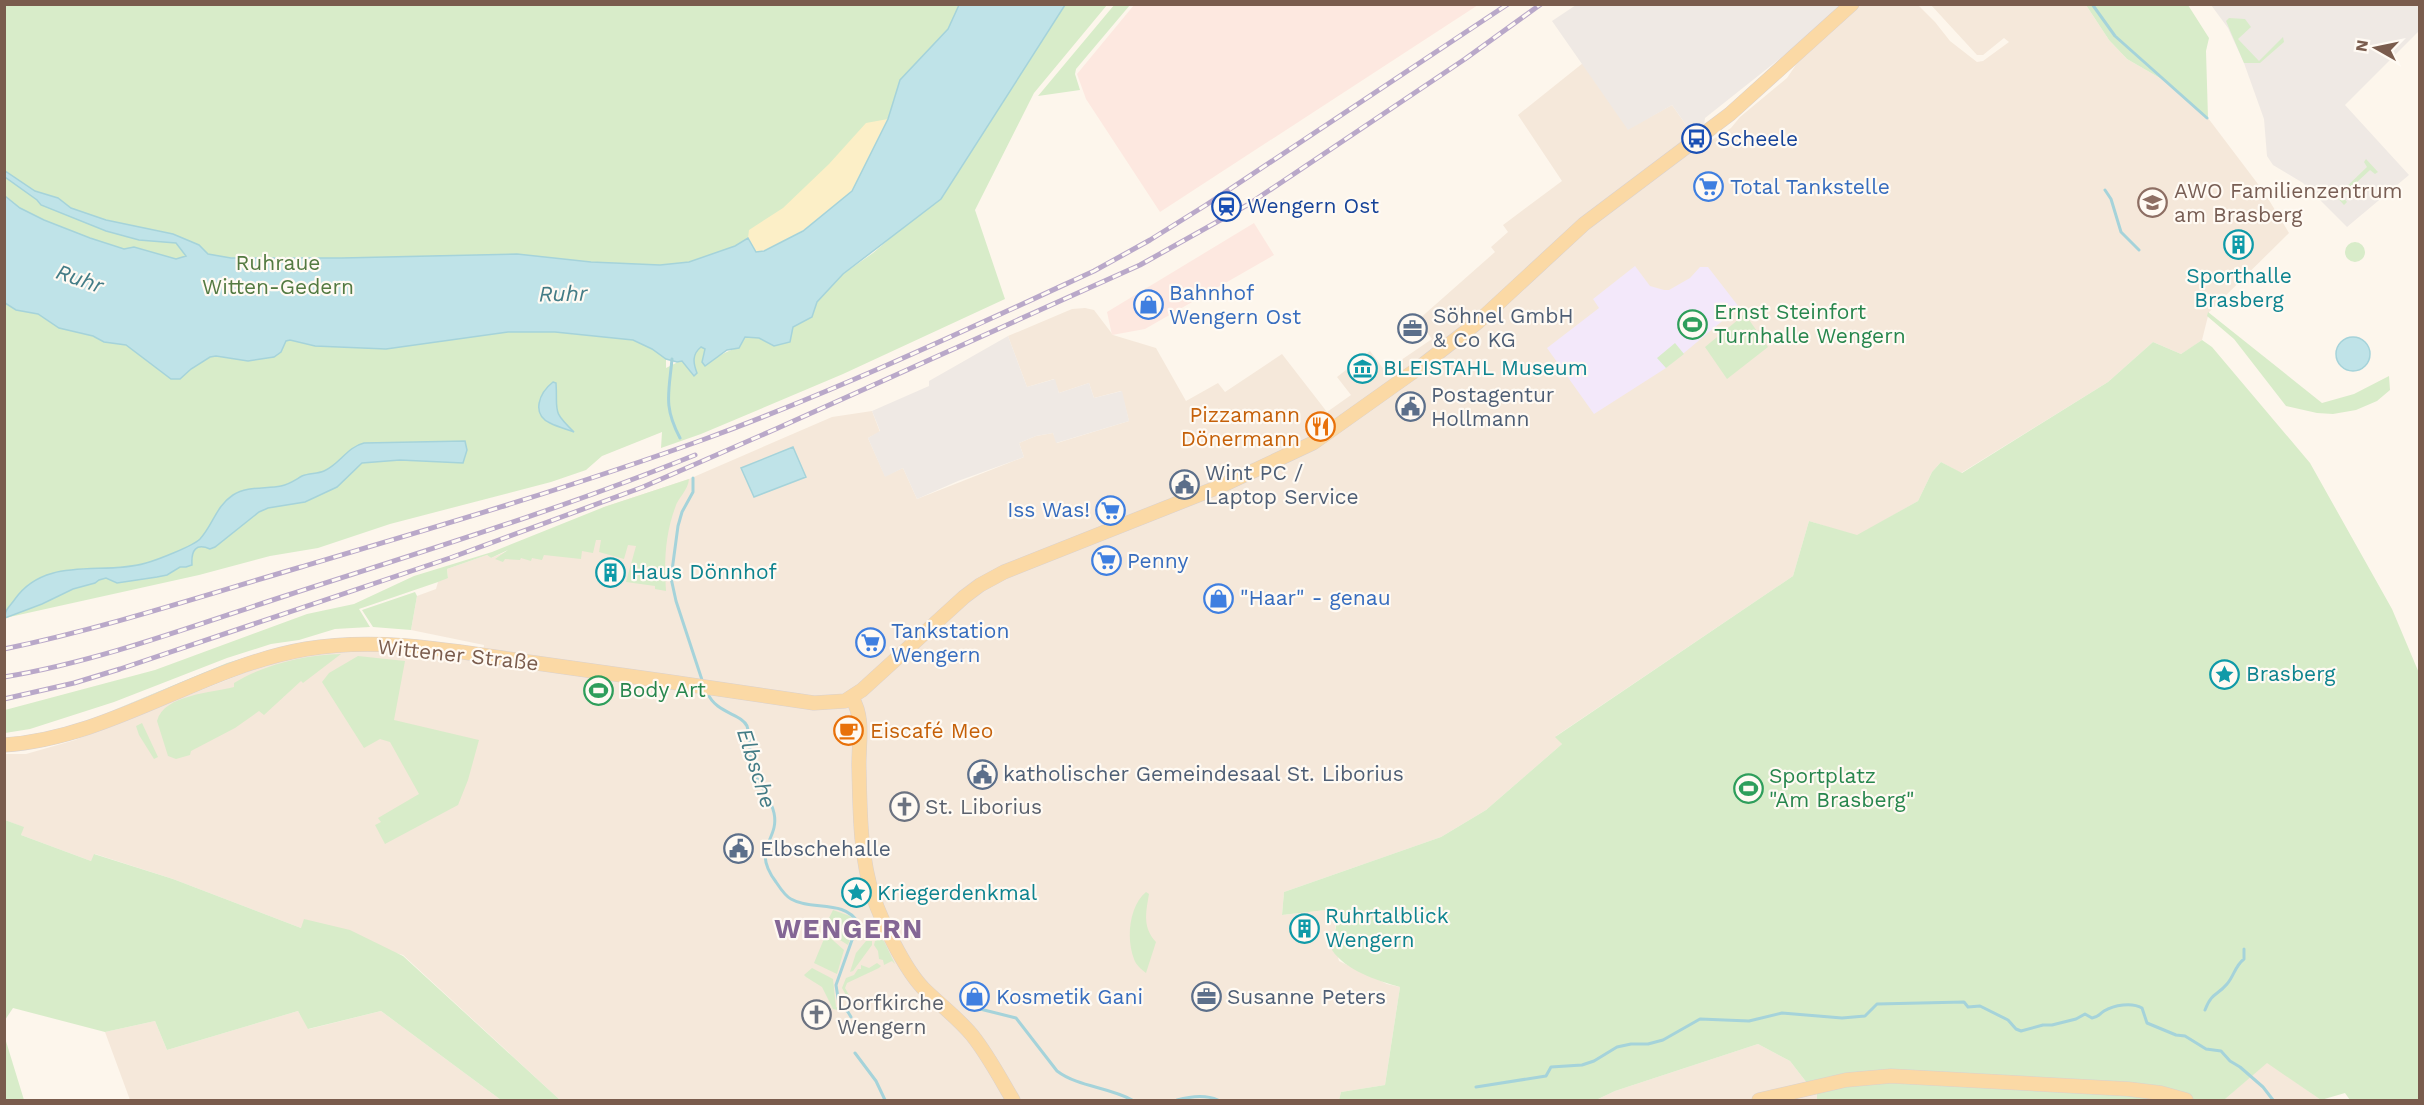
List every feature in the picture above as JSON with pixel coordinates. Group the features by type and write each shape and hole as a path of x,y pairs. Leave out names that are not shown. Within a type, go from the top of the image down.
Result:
{"main road":[{"path":"1013,1101 973,1037 911,974 889,932 873,894 861,820 859,713 852,698 943,615 980,585 1051,552 1244,476 1320,438 1479,322 1584,224 1730,114 1852,4"},
{"name":"Wittener Straße","path":"4,745 38,741 73,732 256,662 327,646 382,644 452,651 824,704 838,703 852,698"},
{"path":"1759,1101 1819,1085 1860,1078 1908,1076 2128,1089 2161,1093 2186,1101"}],"shaded area":[{"path":"1134,5 1478,5 1160,212 1086,99 1077,74"},
{"path":"1576,5 1840,5 1807,37 1705,118 1703,134 1696,139 1672,105 1628,130 1552,21"},
{"path":"1855,5 1918,5 1950,41 1977,62 1983,61 2009,42 2004,38 1983,55 1977,55 1931,5 2086,5 2109,40 2127,59 2165,81 2208,118 2264,192 2289,233 2209,312 2202,340 2181,354 2153,342 2108,382 1961,473 1941,462 1932,472 1918,501 1857,536 1809,521 1793,576 1556,736 1562,744 1486,810 1441,837 1284,892 1282,915 1335,909 1337,920 1333,938 1339,961 1387,984 1400,987 1385,1085 1341,1092 1339,1100 560,1100 403,955 301,928 173,879 95,854 91,861 21,835 23,827 5,820 4,754 26,754 75,740 260,667 306,652 390,649 482,662 484,645 411,630 417,596 436,589 438,582 448,577 447,569 487,555 491,558 587,518 604,507 689,479 832,417 872,411 880,432 868,438 885,476 903,468 917,499 1024,457 1019,443 1036,436 1053,433 1057,443 1129,421 1121,391 1094,398 1089,383 1059,393 1054,379 1027,387 1008,336 1072,309 1094,310 1113,335 1156,348 1186,401 1218,383 1225,392 1282,354 1327,412 1351,395 1337,377 1370,351 1385,371 1432,339 1418,320 1495,252 1491,247 1508,232 1503,225 1562,181 1518,115 1583,63 1628,129 1672,105 1696,139 1699,148 1731,128 1740,117 1787,78 1810,44"},
{"path":"2211,5 2419,5 2419,31 2345,105 2409,175 2347,227 2303,183 2273,165 2267,156 2264,119 2244,63 2228,28"},
{"path":"1254,223 1274,255 1145,329 1112,335 1107,312"},
{"path":"1635,266 1650,286 1664,290 1669,290 1690,278 1700,267 1708,267 1739,307 1666,368 1594,414 1547,348 1599,308 1593,299"},
{"path":"1008,336 1027,387 1055,379 1059,393 1089,383 1094,398 1122,391 1129,421 1056,443 1053,433 1036,436 1019,443 1024,457 917,499 903,468 885,477 868,438 880,431 872,411 929,386 929,381"},
{"path":"298,1011 309,1029 381,1011 501,1100 130,1100 105,1032 155,1021 167,1050"},
{"path":"1758,1044 1790,1061 1807,1083 1817,1090 1817,1100 1596,1100 1615,1091"},
{"path":"2267,1062 2321,1100 2224,1100"}],"green space":[{"path":"1115,4 1130,5 1076,69 1075,74 1080,90 1038,96"},
{"name":"Ruhraue Witten-Gedern","path":"5,5 971,5 891,111 888,119 783,211 736,248 658,352 666,359 666,368 682,360 697,373 694,359 701,347 705,349 702,362 739,348 745,337 759,338 774,346 793,327 812,317 817,302 843,274 941,199 1065,5 1107,5 1034,93 975,210 1005,299 843,374 701,434 661,448 662,432 602,456 586,470 551,482 390,524 318,548 270,556 199,575 5,618"},
{"path":"2086,5 2188,5 2209,38 2206,51 2208,118 2165,81 2127,59 2109,40"},
{"path":"2229,18 2245,19 2251,27 2238,39 2259,61 2283,37 2284,42 2260,63 2244,63 2226,21"},
{"path":"2366,159 2378,172 2375,174 2370,170 2342,196 2347,202 2344,205 2332,192 2335,189 2340,193 2367,167 2364,162"},
{"path":"2355,242 2362,245 2365,252 2362,259 2355,262 2348,259 2345,252 2348,245"},
{"path":"2208,312 2322,403 2354,394 2389,376 2390,390 2377,401 2356,410 2333,414 2286,406 2234,339 2207,316"},
{"path":"1745,314 1768,347 1727,379 1705,347"},
{"path":"2202,340 2212,347 2310,463 2392,609 2419,673 2419,1100 2350,1100 2345,1093 2321,1100 2267,1063 2224,1100 2194,1100 2172,1091 2033,1080 1807,1083 1790,1061 1758,1044 1615,1091 1596,1100 1339,1100 1341,1092 1385,1085 1400,987 1353,969 1332,950 1337,920 1335,909 1282,915 1284,892 1441,837 1486,810 1562,744 1555,737 1793,576 1809,521 1857,535 1918,501 1932,472 1941,462 1962,473 2108,382 2153,342 2181,354"},
{"path":"1675,343 1684,354 1666,368 1657,358"},
{"path":"689,479 687,487 676,504 669,528 665,560 666,591 655,589 655,586 626,582 636,546 628,545 624,559 599,552 601,540 596,540 593,553 582,551 581,559 544,555 542,560 532,558 531,561 521,558 520,560 505,559 503,562 495,559 508,550 491,558 487,555 447,569 448,578 359,609 370,627 335,629 299,640 271,644 227,658 114,702 30,729 5,733 5,710 155,670 307,614 354,604 414,576 492,552 604,507"},
{"path":"415,592 417,596 411,630 373,627 362,610"},
{"path":"339,638 420,642 265,653 223,666 102,715 227,663 282,647"},
{"path":"341,654 303,683 301,681 264,715 259,711 235,728 191,751 190,755 176,759 168,756 157,721 161,712 169,705 190,696 234,687 234,683 246,676 272,666 313,656"},
{"path":"358,656 405,661 394,720 479,740 468,780 458,805 385,844 375,825 381,822 378,818 419,794 390,742 380,739 364,748 322,682 329,673"},
{"path":"142,723 158,757 154,759 136,726"},
{"path":"5,820 24,827 21,835 91,861 94,854 173,879 301,928 304,919 350,930 403,956 560,1100 501,1100 381,1011 308,1029 298,1011 167,1050 155,1021 105,1032 13,1008 5,1020"},
{"path":"1146,892 1149,894 1147,925 1156,942 1146,973 1134,959 1130,933 1136,906"},
{"path":"833,910 850,916 856,922 848,945 836,935 842,931 837,922 827,930 824,928"},
{"path":"826,934 844,950 837,974 814,963"},
{"path":"880,939 884,941 895,964 892,961 884,965 883,960 879,959 874,945 875,941"},
{"path":"866,941 872,941 872,945 850,972 856,953"},
{"path":"877,963 881,966 879,968 847,983 845,988 849,995 847,997 842,988 846,978 861,969 861,965 869,968"},
{"path":"812,968 833,979 836,1007 846,1012 833,1009 822,987 804,975"},
{"path":"5,1038 24,1100 5,1100"},
{"path":"1870,1081 2096,1092 2167,1100 1817,1100 1817,1090"}],"sand":[{"path":"888,119 872,155 845,198 793,236 766,250 756,252 748,238 749,230 783,208 829,164 866,123"}],"water":[{"name":"Ruhr","path":"959,5 1065,5 941,199 843,274 817,302 812,317 793,327 790,342 774,346 759,338 745,337 739,348 727,350 705,366 702,362 705,349 701,347 695,356 697,373 694,376 682,361 666,359 633,340 555,332 508,332 386,349 315,346 290,340 286,341 281,352 274,357 248,361 210,357 180,379 171,379 126,345 104,342 93,336 59,328 38,314 16,310 5,303 5,196 20,208 44,220 90,238 124,249 134,247 176,259 186,256 176,243 139,240 106,231 41,205 5,177 5,171 35,191 58,198 71,208 106,220 173,234 199,245 208,254 231,258 517,254 591,262 660,265 689,262 735,246 748,238 756,252 764,251 803,231 852,191 888,119 900,80 948,29"},
{"path":"2353,337 2365,342 2370,354 2365,366 2353,371 2341,366 2336,354 2341,342"},
{"path":"553,382 556,383 557,410 574,432 550,423 540,414 541,397"},
{"path":"465,441 467,450 463,463 400,460 362,463 337,487 305,502 268,508 259,512 215,547 210,549 198,547 192,555 192,565 180,567 167,575 157,577 117,583 106,578 73,589 5,618 7,610 15,599 28,585 42,577 76,569 112,568 146,563 174,552 200,539 222,505 238,492 284,485 305,475 319,473 335,464 358,445"},
{"path":"793,447 806,477 754,497 741,468"}],"waterway":[{"path":"2092,4 2115,36 2207,118"},
{"path":"2105,190 2111,199 2121,232 2139,250"},
{"name":"Elbsche","path":"672,359 668,399 671,417 680,438"},
{"name":"Elbsche","path":"693,478 693,492 682,512 678,526 671,578 676,601 703,683"},
{"name":"Elbsche","path":"707,692 716,705 739,718 747,726 753,770 774,813 775,823 766,852 766,860 776,882 791,899 845,911 858,923 836,985 839,1004 851,1017"},
{"path":"2205,1010 2212,997 2227,984 2244,959 2244,949"},
{"path":"1476,1087 1546,1076 1551,1067 1582,1065 1594,1061 1617,1047 1663,1040 1700,1019 1749,1021 1782,1013 1842,1018 1865,1016 1877,1004 1964,1002 1968,1007 1980,1006 2008,1020 2021,1031 2076,1019 2085,1014 2094,1018 2118,1006 2138,1006 2142,1008 2147,1023 2176,1035 2185,1036 2206,1049 2221,1051 2263,1087 2273,1100"},
{"path":"972,1007 1016,1018 1057,1071 1065,1076 1132,1100"},
{"name":"Elbsche","path":"855,1053 876,1081 885,1100"},
{"path":"1177,1100 1198,1096 1218,1100"}],"railway":[{"path":"4,649 153,611 554,490 705,439 853,380 1094,271 1150,240 1508,4"},
{"path":"4,699 74,683 120,669 450,558 643,487 1140,265 1249,204 1465,59 1541,4"},
{"path":"4,677 76,662 183,630 544,511 695,455"}],"place":[{"name":"Scheele","path":"1696,139"},
{"name":"Total Tankstelle","path":"1709,187"},
{"name":"AWO Familienzentrum am Brasberg","path":"2153,203"},
{"name":"Wengern Ost","path":"1226,206"},
{"name":"Sporthalle Brasberg","path":"2239,245"},
{"name":"Bahnhof Wengern Ost","path":"1148,305"},
{"name":"Ernst Steinfort Turnhalle Wengern","path":"1693,324"},
{"name":"Söhnel GmbH & Co KG","path":"1412,328"},
{"name":"BLEISTAHL Museum","path":"1362,368"},
{"name":"Postagentur Hollmann","path":"1410,407"},
{"name":"Pizzamann Dönermann","path":"1321,427"},
{"name":"Wint PC / Laptop Service","path":"1184,485"},
{"name":"Iss Was!","path":"1111,510"},
{"name":"Penny","path":"1106,561"},
{"name":"Haus Dönnhof","path":"610,572"},
{"name":"\"Haar\" - genau","path":"1219,598"},
{"name":"Tankstation Wengern","path":"870,643"},
{"name":"Brasberg","path":"2225,674"},
{"name":"Body Art","path":"598,690"},
{"name":"Eiscafé Meo","path":"849,731"},
{"name":"katholischer Gemeindesaal St. Liborius","path":"982,774"},
{"name":"Sportplatz \"Am Brasberg\"","path":"1748,788"},
{"name":"St. Liborius","path":"904,807"},
{"name":"Elbschehalle","path":"739,849"},
{"name":"Kriegerdenkmal","path":"856,893"},
{"name":"Ruhrtalblick Wengern","path":"1304,928"},
{"name":"Kosmetik Gani","path":"975,997"},
{"name":"Susanne Peters","path":"1206,997"},
{"name":"Dorfkirche Wengern","path":"816,1015"}],"district":[{"name":"WENGERN","path":"849,929"}]}
